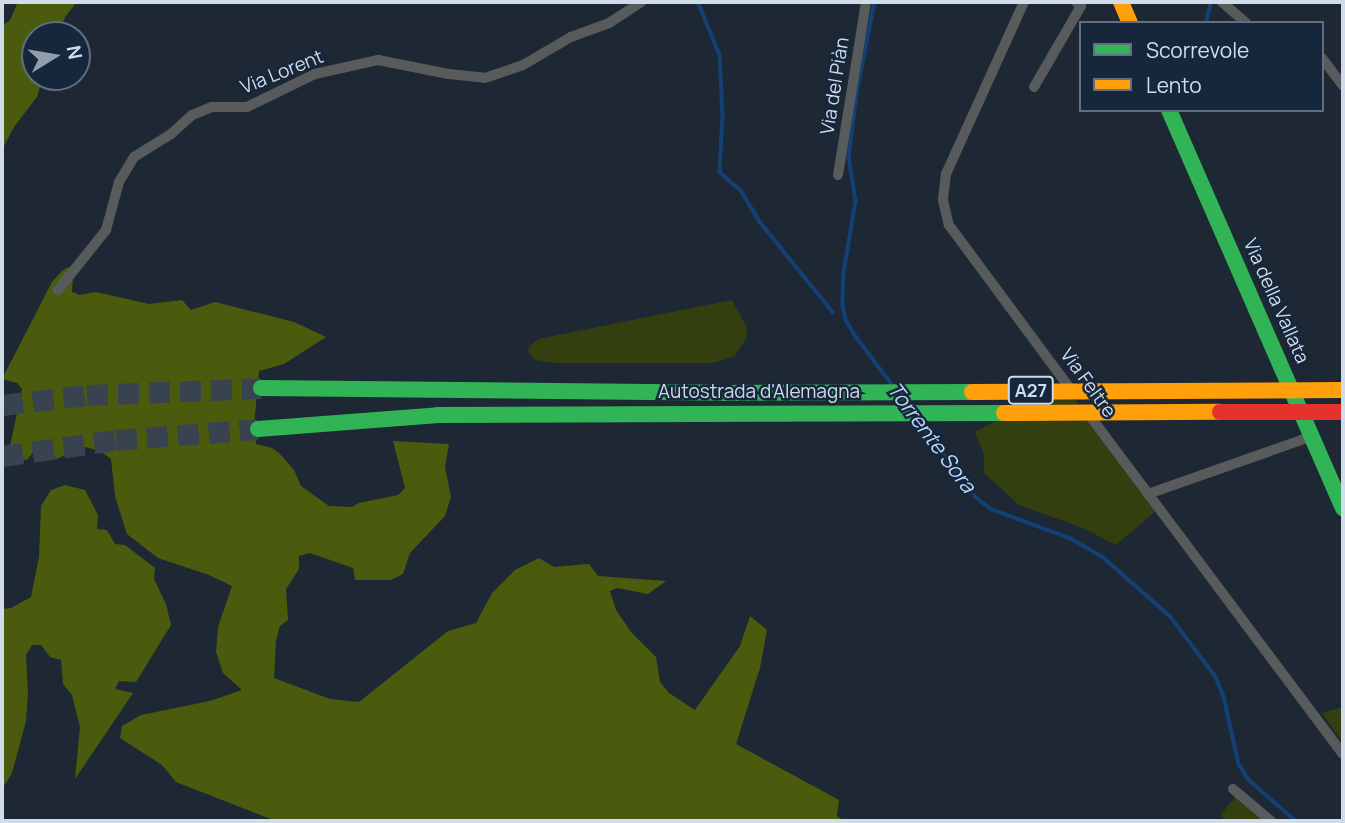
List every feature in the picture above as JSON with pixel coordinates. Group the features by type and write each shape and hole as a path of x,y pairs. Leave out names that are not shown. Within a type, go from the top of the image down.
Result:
{"main road":[{"path":"1121,2 1129,21"},
{"name":"Via della Vallata","path":"1170,112 1343,509"},
{"name":"Autostrada d'Alemagna","path":"261,388 719,393 1343,390"},
{"name":"Autostrada d'Alemagna","path":"258,429 438,415 1343,412"}],"street":[{"name":"Via Lorent","path":"58,290 106,230 118,182 134,157 171,134 192,115 212,107 247,107 315,74 378,60 485,78 523,65 571,37 609,23 641,2"},
{"name":"Via del Piàn","path":"838,175 866,2"},
{"name":"Via Feltre","path":"1024,2 946,174 943,201 949,225 1343,754"},
{"path":"1034,87 1081,6 1076,2"},
{"path":"1222,2 1244,21"},
{"path":"1324,61 1343,86"},
{"path":"1148,494 1313,436"},
{"path":"1233,789 1270,821"}],"green space":[{"path":"18,2 77,2 64,21 21,21 21,91 39,91 2,150 2,26 10,20"},
{"path":"74,265 72,292 80,295 96,292 149,304 182,300 191,310 215,302 294,322 326,337 284,364 259,371 254,426 256,444 272,448 280,454 294,470 301,486 329,506 352,507 359,503 398,495 405,488 393,441 449,444 445,467 451,497 445,516 410,553 403,574 391,580 355,580 353,568 310,553 299,556 299,569 286,589 288,620 280,626 276,640 274,678 330,699 359,702 448,631 476,623 492,593 515,570 539,558 554,567 589,564 598,576 666,581 648,594 617,588 610,591 616,610 631,632 656,657 660,682 669,693 695,710 740,646 750,616 767,630 760,668 736,744 839,800 837,816 844,821 276,821 176,782 162,765 120,738 122,726 141,715 210,701 242,690 223,673 216,652 218,627 232,586 209,575 158,558 127,534 115,496 111,459 100,451 85,447 56,459 37,447 27,460 8,456 22,389 17,383 2,379 52,282 63,270"},
{"path":"732,300 747,328 746,339 734,357 712,363 556,363 535,360 528,352 529,347 538,339"},
{"path":"1070,393 1157,510 1116,545 1083,528 1019,505 984,473 984,455 975,432 1021,408"},
{"path":"65,485 85,490 98,515 97,529 107,530 115,544 125,545 155,568 154,579 166,604 171,625 136,682 119,681 115,689 133,693 75,779 80,727 72,695 63,684 61,660 50,657 41,645 32,645 26,655 26,721 12,773 2,789 2,609 11,608 31,597 39,557 41,506 51,490"},
{"path":"1343,707 1343,743 1322,713"},
{"path":"1237,795 1267,821 1225,821 1221,814"}],"waterway":[{"path":"698,2 720,55 723,116 720,172 742,192 760,222 833,312"},
{"name":"Torrente Sora","path":"875,2 857,94 849,157 856,201 844,273 843,305 846,320 857,338 891,383"},
{"path":"1206,21 1211,2"},
{"name":"Torrente Sora","path":"919,420 971,493 991,509 1070,538 1103,557 1170,616 1216,677 1224,697 1239,764 1249,780 1296,821"}],"tunnel":[{"path":"2,405 87,395 261,388"},
{"path":"2,456 116,440 258,429"}],"traffic: fast":[{"path":"1170,112 1343,509"},
{"path":"261,388 719,393 972,392"},
{"path":"258,429 438,415 1004,413"}],"traffic: slow":[{"path":"1121,2 1129,21"},
{"path":"972,392 1343,390"},
{"path":"1004,413 1220,412"}],"traffic: jam":[{"path":"1220,412 1343,412"}]}
